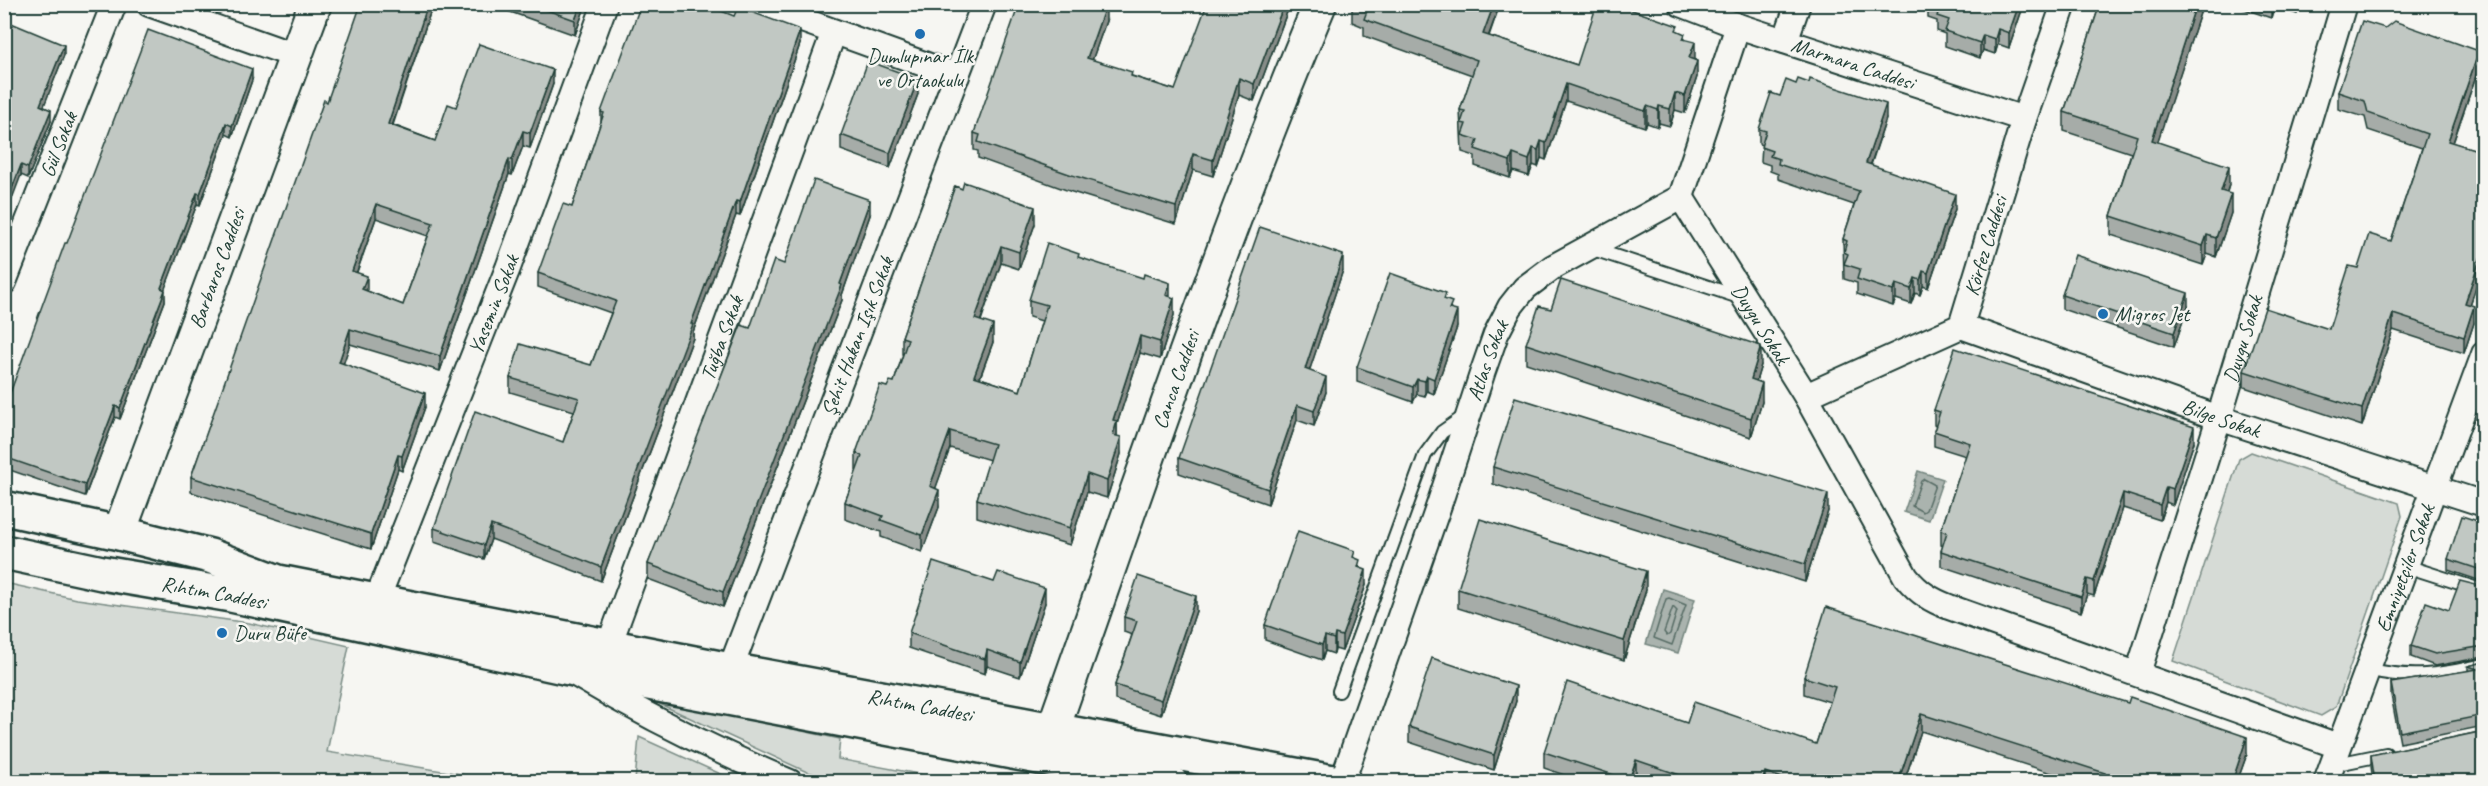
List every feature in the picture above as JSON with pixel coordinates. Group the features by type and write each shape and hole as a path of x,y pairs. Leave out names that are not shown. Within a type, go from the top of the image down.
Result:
{"main road":[{"name":"Rıhtım Caddesi","path":"4,508 120,532 210,556 278,582 730,670 1050,744 1170,782"},
{"name":"Rıhtım Caddesi","path":"4,552 102,573 231,595 564,667 1050,744 1333,782"}],"street":[{"name":"Gül Sokak","path":"4,282 114,4"},
{"path":"149,4 296,56"},
{"name":"Barbaros Caddesi","path":"120,532 315,4"},
{"name":"Yasemin Sokak","path":"376,602 508,268 605,4"},
{"path":"758,4 957,76"},
{"name":"Şehit Hakan Işık Sokak","path":"730,670 984,4"},
{"name":"Canca Caddesi","path":"1050,744 1180,363 1282,96 1320,4"},
{"name":"Marmara Caddesi","path":"1681,4 1738,26 2024,119"},
{"path":"1785,41 1798,4"},
{"name":"Körfez Caddesi","path":"1960,326 2024,119 2064,4"},
{"name":"Duygu Sokak","path":"2138,673 2219,418 2344,4"},
{"path":"1681,197 1738,26"},
{"name":"Tuğba Sokak","path":"609,645 834,32"},
{"name":"Duygu Sokak","path":"1681,197 1806,396 1906,577 1916,589 1928,598 1949,607 2138,673 2332,764"},
{"name":"Atlas Sokak","path":"1342,782 1496,334 1510,307 1525,288 1553,267 1681,197"},
{"path":"1806,396 1960,326"},
{"name":"Bilge Sokak","path":"1960,326 2219,418 2484,504"},
{"name":"Emniyetçiler Sokak","path":"2332,764 2484,354"},
{"name":"Rıhtım Caddesi","path":"507,625 564,667 676,730 721,753 790,782"}],"lane":[{"path":"1589,248 1745,299"},
{"path":"1339,692 1425,455 1442,432 1469,413"},
{"path":"2406,566 2484,591"},
{"path":"2367,669 2394,676 2418,676 2441,675 2484,665"},
{"path":"2332,764 2402,751"}],"shaded area":[{"path":"2251,452 2399,503 2402,516 2336,707 2321,716 2173,661 2239,459"},
{"path":"5,583 77,599 249,623 349,646 327,752 503,781 5,781"},
{"path":"647,698 840,739 838,759 956,781 843,781 807,772"},
{"path":"639,737 736,781 635,781"}],"water":[{"path":"1918,471 1943,479 1929,520 1904,512"},
{"path":"1663,589 1695,599 1678,653 1646,644"}],"building":[{"path":"361,4 428,4 388,124 435,141 448,104 456,107 479,44 553,70 530,133 523,131 512,160 509,159 440,356 350,329 339,362 425,393 402,456 398,455 371,534 191,477 324,100 327,102","holes":["376,204 433,223 403,305 362,289 367,276 352,271"]},
{"path":"530,4 581,4 575,20"},
{"path":"641,4 704,4 734,16 738,7 800,30 740,202 736,201 691,324 693,324 601,567 491,525 484,545 434,528 475,411 563,442 579,398 510,378 520,344 591,365 616,301 538,273 563,204 572,207 604,113 601,112"},
{"path":"1019,4 1106,4 1087,58 1132,72 1131,76 1175,90 1207,4 1284,4 1254,84 1239,78 1213,160 1193,154 1176,207 1072,175 978,142 980,135 974,133"},
{"path":"1352,4 1494,4 1483,34 1577,65 1597,4 1615,4 1678,26 1676,30 1685,34 1683,39 1695,42 1689,58 1697,61 1685,96 1675,93 1670,109 1659,106 1658,110 1647,106 1645,111 1566,84 1546,143 1541,141 1538,150 1533,148 1529,160 1513,154 1510,161 1475,149 1478,140 1462,135 1466,124 1461,123 1465,111 1460,110 1477,60 1364,19 1367,11 1352,6"},
{"path":"1932,4 2019,4 2009,33 1998,29 1995,39 1983,35 1980,43 1945,31 1949,20 1937,16 1940,7"},
{"path":"2100,4 2196,4 2152,140 2229,166 2221,191 2231,194 2216,238 2207,235 2203,246 2111,216 2137,136 2064,112"},
{"path":"4,20 64,45 40,105 51,110 28,168 21,165 4,209"},
{"path":"2362,21 2385,28 2394,21 2479,51 2448,141 2484,152 2484,253 2482,253 2465,303 2474,306 2464,337 2393,314 2362,409 2244,371 2265,308 2329,329 2349,266 2358,268 2369,234 2391,241 2427,134 2368,113 2365,101 2338,92"},
{"path":"148,30 252,69 232,126 226,123 200,194 197,193 161,288 165,290 120,408 115,406 85,485 4,457 4,395 9,396 65,243 67,243"},
{"path":"868,61 918,79 890,153 841,135"},
{"path":"1798,79 1809,83 1810,79 1886,104 1866,163 1955,194 1928,273 1923,271 1920,280 1915,278 1911,289 1896,284 1893,291 1857,279 1860,269 1844,264 1848,254 1844,252 1847,241 1843,239 1859,191 1778,164 1779,159 1770,156 1772,151 1761,147 1766,131 1759,129 1771,93 1780,96 1786,80 1796,84"},
{"path":"814,180 870,200 840,284 842,285 723,592 648,564 741,325 750,328 774,260 784,264"},
{"path":"964,182 1035,207 1019,252 1001,246 975,319 993,325 974,376 1020,391 1047,305 1029,300 1047,243 1079,254 1078,257 1143,278 1144,274 1170,283 1166,295 1174,298 1160,342 1140,336 1113,420 1117,421 1113,435 1121,437 1107,481 1087,474 1070,528 977,499 994,444 950,431 930,486 939,490 922,535 881,520 883,516 845,502 862,456 856,453 880,385 887,387 890,381 894,382 908,339 902,337 955,186 962,189"},
{"path":"1260,227 1343,255 1305,369 1326,377 1314,411 1297,405 1268,489 1179,458"},
{"path":"2075,255 2188,293 2174,333 2062,295"},
{"path":"1390,273 1446,293 1444,299 1452,302 1449,309 1457,311 1434,379 1427,376 1425,381 1417,379 1413,387 1357,367"},
{"path":"1561,280 1761,346 1751,379 1762,383 1751,418 1526,344 1539,306 1551,309"},
{"path":"1955,348 2194,427 2173,489 2166,487 2160,505 2123,493 2094,581 2087,579 2081,597 1941,551 1947,532 1941,530 1970,443 1934,431 1940,412 1934,410"},
{"path":"1515,397 1828,494 1805,564 1493,467"},
{"path":"2462,516 2484,523 2484,571 2448,559"},
{"path":"1480,519 1646,571 1624,641 1458,589"},
{"path":"1298,531 1355,551 1353,557 1360,560 1358,567 1366,570 1342,636 1335,634 1334,639 1325,636 1322,645 1265,625"},
{"path":"933,562 994,582 998,572 1045,588 1020,662 987,650 985,659 909,633"},
{"path":"1138,576 1196,596 1161,700 1115,685 1137,621 1124,617"},
{"path":"2460,581 2484,587 2484,646 2435,654 2411,646 2426,602 2449,610"},
{"path":"1826,607 2128,703 2130,697 2247,737 2232,782 2102,782 2105,773 1921,714 1898,782 1794,782 1765,772 1762,782 1700,782 1636,760 1629,780 1544,752 1567,682 1687,723 1694,702 1816,744 1835,687 1804,677"},
{"path":"1432,658 1516,686 1494,755 1409,727"},
{"path":"2484,662 2484,715 2400,732 2391,683 2478,669 2468,666"},
{"path":"2484,731 2484,780 2476,782 2375,782 2371,755"}],"place":[{"name":"Dumlupınar İlk ve Ortaokulu","path":"920,34"},
{"name":"Migros Jet","path":"2103,314"},
{"name":"Duru Büfe","path":"222,633"}]}
